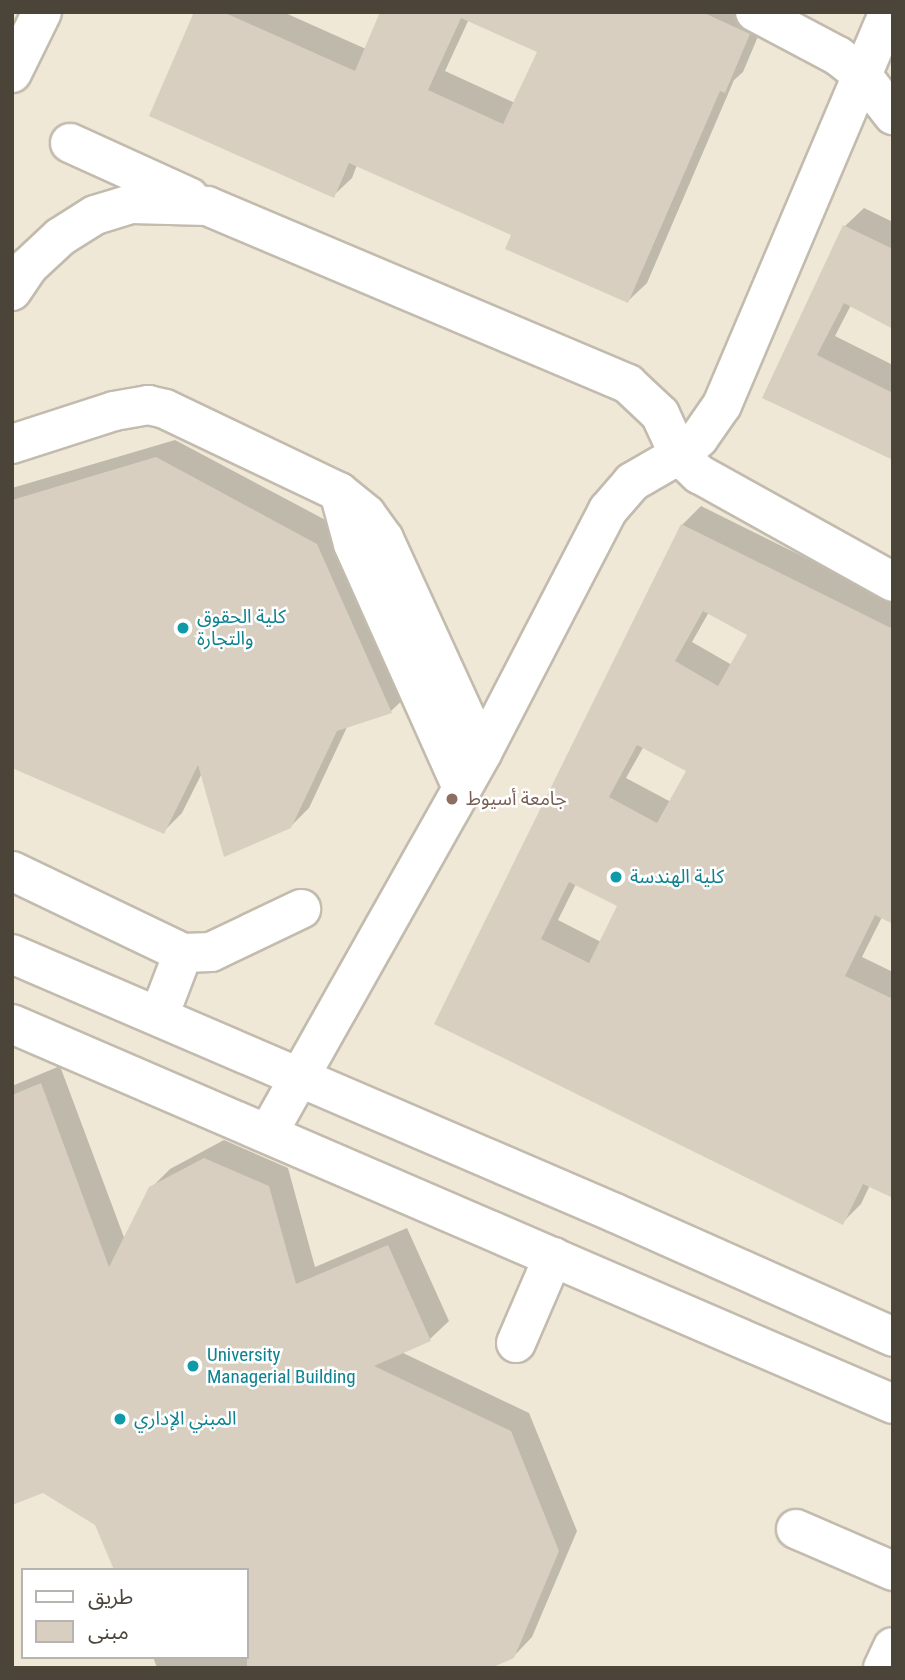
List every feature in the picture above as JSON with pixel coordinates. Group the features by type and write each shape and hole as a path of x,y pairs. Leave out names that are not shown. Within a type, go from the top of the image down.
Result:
{"lane":[{"path":"12,73 42,12"},
{"path":"755,12 817,43 862,75 893,115"},
{"path":"268,1133 302,1077 482,753 608,510 620,494 645,472 679,455 699,438 722,405 889,12"},
{"path":"70,143 207,206 628,384 660,414 679,455 712,482 893,582"},
{"path":"12,291 29,266 60,237 95,215 131,204 207,206"},
{"path":"12,444 130,407 148,405 165,409 339,492 366,514 384,539 482,753"},
{"path":"12,471 109,435 130,407"},
{"path":"339,492 353,544 462,788"},
{"path":"12,871 183,953 211,953 301,909"},
{"path":"159,1016 183,953"},
{"path":"12,954 302,1077 893,1337"},
{"path":"12,1024 893,1404"},
{"path":"516,1343 553,1257"},
{"path":"796,1529 893,1571"},
{"path":"883,1668 893,1647"}],"shaded area":[{"name":"جامعة أسيوط","path":"12,12 858,12 893,27 893,1668 12,1668"}],"building":[{"path":"194,12 223,12 355,71 380,12 702,12 750,34 725,93 720,91 628,303 505,249 511,235 349,163 334,198 149,116","holes":["461,18 537,52 503,124 428,90"]},
{"path":"843,225 893,249 893,329 844,303 817,355 893,393 893,460 762,398"},
{"name":"كلية الحقوق والتجارة","path":"156,457 317,544 392,713 337,731 291,828 224,857 198,765 164,834 12,768 12,500"},
{"name":"كلية الهندسة","path":"681,524 893,629 893,924 875,915 845,976 893,999 893,1198 863,1184 843,1225 434,1024","holes":["703,611 747,635 718,686 675,661","637,745 686,771 657,823 609,797","569,882 617,906 589,963 541,939"]},
{"name":"University Managerial Building","path":"41,1083 109,1267 149,1187 204,1158 269,1186 296,1284 388,1245 431,1341 374,1366 511,1431 559,1551 514,1658 491,1668 247,1668 248,1568 113,1568 95,1525 43,1493 12,1505 12,1095"}],"place":[{"name":"كلية الحقوق والتجارة","path":"183,628"},
{"name":"جامعة أسيوط","path":"452,799"},
{"name":"كلية الهندسة","path":"616,877"},
{"name":"University Managerial Building","path":"193,1366"},
{"name":"المبني الإداري","path":"120,1419"}]}
